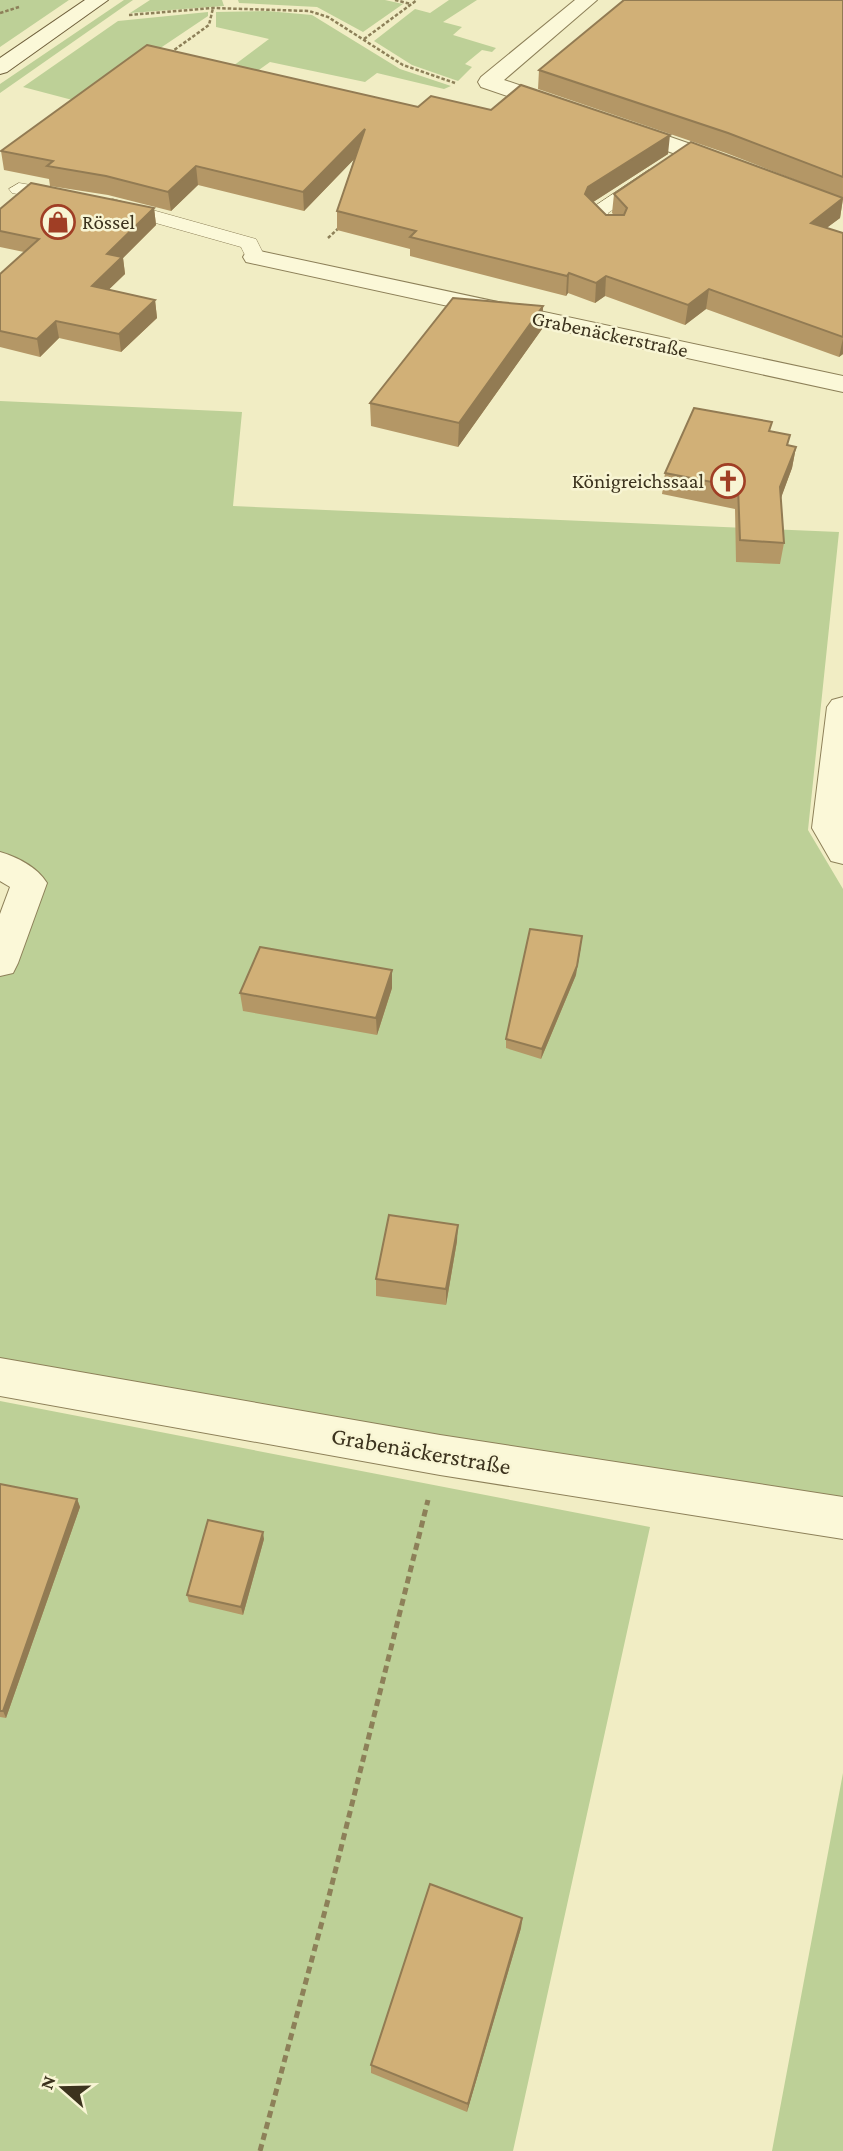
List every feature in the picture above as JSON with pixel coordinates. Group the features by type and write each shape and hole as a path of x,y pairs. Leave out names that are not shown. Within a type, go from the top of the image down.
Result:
{"street":[{"path":"0,68 97,0"},
{"path":"489,82 587,0"},
{"path":"489,82 755,175"},
{"name":"Grabenäckerstraße","path":"255,257 843,384"},
{"path":"843,707 829,828 843,852"},
{"path":"0,864 29,883 0,963"},
{"name":"Grabenäckerstraße","path":"0,1377 440,1455 843,1518"}],"lane":[{"path":"613,229 597,212 688,150"},
{"path":"19,189 88,201 230,235 249,243 255,257"}],"path":[{"path":"230,0 233,8"},
{"path":"395,0 412,4"},
{"path":"364,39 417,0"},
{"path":"0,13 23,4"},
{"path":"165,56 209,25 213,8"},
{"path":"125,16 213,8 309,11 328,17 402,65 457,84 489,82"},
{"path":"296,266 344,223"},
{"path":"260,2151 329,1896 440,1455"}],"green space":[{"path":"0,0 69,0 0,47"},
{"path":"124,0 133,0 0,93 0,84"},
{"path":"150,0 222,0 224,6 130,13"},
{"path":"238,0 385,0 403,4 363,32 317,7 239,3"},
{"path":"449,0 477,0 443,22 462,27 453,35 496,48 492,52 482,50 465,64 472,67 458,81 412,65 374,41 415,9 430,13"},
{"path":"267,11 312,15 400,69 451,86 444,89 377,73 365,82 270,62 256,72 233,66 269,39 216,27 216,12"},
{"path":"208,12 208,16 80,102 23,87 118,21"},
{"path":"0,401 242,412 233,506 839,532 808,830 843,889 843,1518 0,1377 0,963 29,883 0,864"},
{"path":"0,1401 650,1527 513,2151 0,2151"},
{"path":"843,1773 843,2151 772,2151"}],"building":[{"path":"624,0 843,0 843,177 728,133 539,70"},
{"path":"147,45 418,107 431,96 491,110 521,85 670,135 588,187 585,194 606,215 624,215 627,208 614,194 691,142 843,198 811,223 843,233 843,337 709,289 688,305 606,276 596,283 569,273 567,276 410,237 416,231 337,211 365,129 303,192 196,166 168,192 106,176 47,166 53,161 1,151"},
{"path":"31,183 154,208 107,254 122,257 92,286 155,300 119,334 56,321 37,339 0,331 0,274 39,239 0,231 0,209"},
{"path":"453,298 543,306 459,423 370,403"},
{"path":"694,408 772,422 769,431 790,435 787,445 796,447 780,487 784,543 740,540 738,487 665,473"},
{"path":"530,929 582,936 577,966 542,1049 506,1039"},
{"path":"260,947 392,970 376,1018 240,993"},
{"path":"389,1215 458,1225 446,1289 376,1279"},
{"path":"0,1484 77,1499 3,1711 0,1711"},
{"path":"208,1520 263,1532 241,1607 187,1595"},
{"path":"430,1884 522,1918 468,2104 371,2065"}],"place":[{"name":"Rössel","path":"58,222"},
{"name":"Königreichssaal","path":"728,481"}]}
